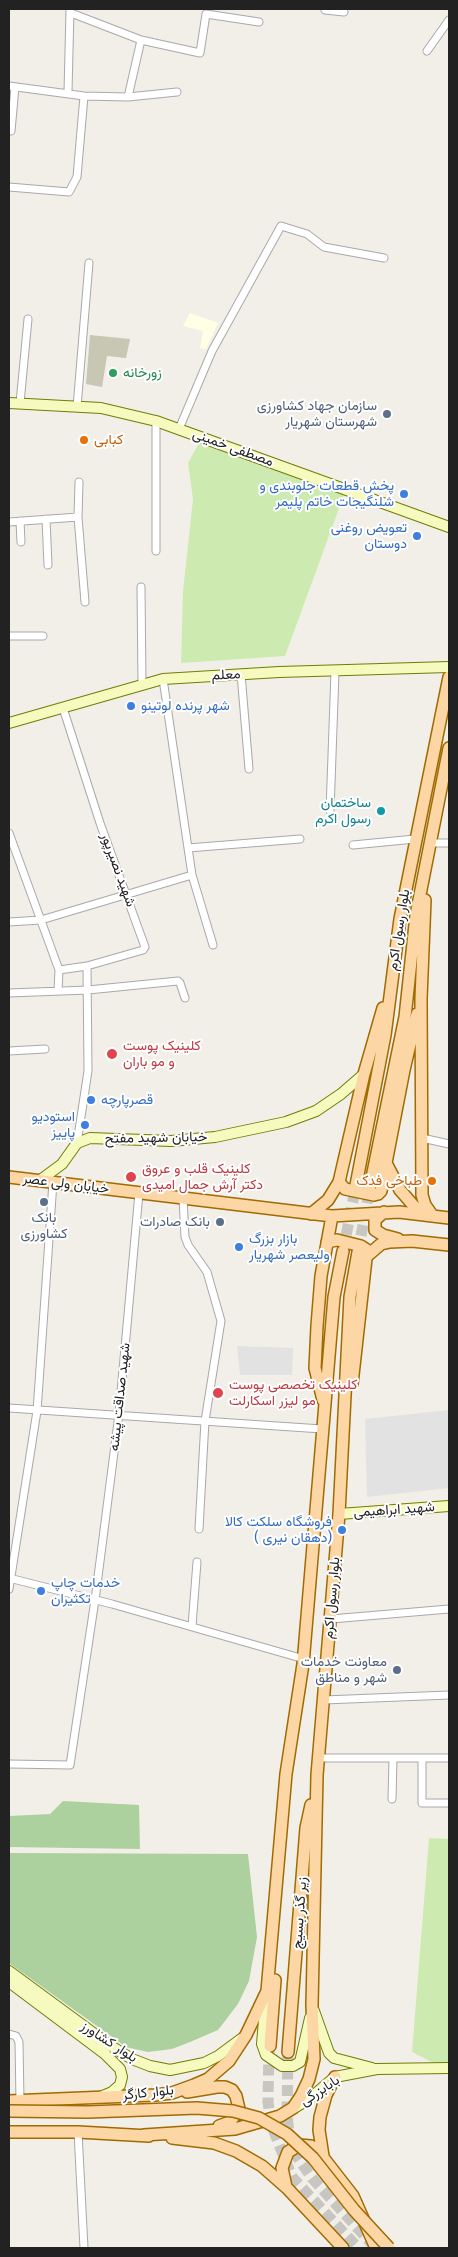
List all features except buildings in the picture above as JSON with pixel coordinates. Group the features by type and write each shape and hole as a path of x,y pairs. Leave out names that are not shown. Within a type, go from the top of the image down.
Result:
{"main road":[{"name":"بلوار رسول اکرم","path":"356,1185 385,1035 389,992 400,919 449,677"},
{"name":"بلوار رسول اکرم","path":"370,1187 405,1017 416,915 447,768 449,748"},
{"path":"427,862 421,999 422,1195 425,1206 432,1215"},
{"path":"311,1214 328,1200 339,1182 364,1074 377,1026 389,992"},
{"path":"339,1182 345,1189 378,1194 381,1191 404,1070 421,999"},
{"path":"386,1163 400,1190 420,1213"},
{"name":"خیابان ولی عصر","path":"9,1177 332,1216 384,1212 420,1213 449,1218"},
{"path":"384,1212 378,1216 373,1224 378,1233 412,1241 449,1245"},
{"path":"324,1407 315,1368 319,1294 332,1216"},
{"path":"327,1242 333,1240 362,1246 367,1250 362,1254"},
{"path":"362,1254 382,1244 412,1241"},
{"name":"بلوار رسول اکرم","path":"266,1991 286,1774 304,1659 334,1297 343,1251"},
{"name":"بلوار رسول اکرم","path":"293,2108 309,2079 314,2059 312,2005 316,1775 339,1514 350,1297 362,1254"},
{"name":"زیر گذر بسیج","path":"270,2046 288,1823 286,1774"},
{"name":"زیر گذر بسیج","path":"288,2052 306,1828 316,1775"},
{"name":"بلوار کارگر","path":"14,2101 172,2093 208,2079 229,2061 246,2035 266,1991"},
{"path":"323,2156 319,2130 320,2117 326,2095 335,2077"},
{"path":"172,2093 225,2087 232,2090 236,2096 239,2109 230,2122 196,2131"},
{"path":"9,2110 88,2112 197,2108 233,2111 259,2118 287,2134 313,2158 354,2210 389,2248"},
{"path":"144,2135 248,2127 280,2116 293,2108"},
{"path":"9,2132 78,2132 144,2135 214,2143 236,2151 262,2166 287,2188 343,2248"},
{"path":"287,2188 282,2168 284,2159 292,2148 299,2145 310,2146 323,2156 352,2196 376,2248"}],"street":[{"path":"326,9 344,12"},
{"path":"68,92 70,11 141,40 200,53 206,14 259,22"},
{"path":"427,52 449,20"},
{"path":"128,97 141,40"},
{"path":"11,131 12,86 68,92 84,96 128,97 177,92"},
{"path":"9,187 69,192 77,177 84,96"},
{"path":"179,429 212,351 281,226 307,234 324,247 384,258"},
{"path":"77,407 89,263"},
{"path":"20,403 28,320"},
{"name":"مصطفی خمینی","path":"9,403 101,408 156,421 449,527"},
{"path":"156,421 156,551"},
{"path":"79,482 78,517 85,602"},
{"path":"9,522 78,517"},
{"path":"46,519 48,566"},
{"path":"20,521 21,542"},
{"path":"141,587 142,685"},
{"path":"9,636 43,636"},
{"name":"معلم","path":"9,723 163,679 241,674 449,667"},
{"path":"330,811 335,672"},
{"path":"241,674 249,769"},
{"path":"163,679 192,875 213,945"},
{"name":"شهید نصیرپور","path":"59,970 87,966 144,949 128,894 100,823 63,708"},
{"path":"9,833 59,970 58,991"},
{"path":"188,848 300,839"},
{"path":"353,844 415,840"},
{"path":"430,843 449,843"},
{"path":"9,922 41,920 192,875"},
{"path":"39,1180 62,1164 77,1143 88,1071 87,966"},
{"path":"9,993 88,990 178,981 185,998"},
{"path":"9,1051 45,1050"},
{"name":"خیابان شهید مفتح","path":"77,1143 90,1138 171,1141 215,1137 286,1122 316,1111 341,1094 364,1074"},
{"path":"422,1138 449,1144"},
{"path":"9,1589 38,1411 53,1182"},
{"name":"شهید صداقت پیشه","path":"9,1764 70,1764 95,1600 119,1414 140,1193"},
{"path":"183,1198 184,1231 188,1244 207,1272 221,1314 205,1421 199,1529"},
{"path":"9,1408 322,1429"},
{"name":"شهید ابراهیمی","path":"339,1514 449,1506"},
{"path":"192,1626 197,1562"},
{"path":"10,1578 192,1626 304,1659"},
{"path":"331,1619 449,1609"},
{"path":"324,1700 449,1695"},
{"path":"318,1758 449,1758"},
{"path":"392,1799 393,1758"},
{"path":"422,1758 422,1803 449,1803"},
{"name":"بلوار کشاورز","path":"9,1972 108,2050 120,2069 122,2077 120,2085 98,2098"},
{"name":"بلوار کشاورز","path":"9,1982 108,2050 150,2066 170,2070 204,2063 218,2056 246,2035"},
{"path":"266,1991 262,2044 266,2055 282,2066 293,2066 300,2062 312,2005"},
{"name":"بابابزرگی","path":"312,2005 329,2053 334,2058 378,2069"},
{"path":"9,2034 16,2036 19,2042 14,2101"},
{"name":"بابابزرگی","path":"293,2108 335,2077 378,2069 449,2068"},
{"path":"78,2132 84,2248"}],"shaded area":[{"path":"190,313 218,323 206,349 200,348 203,331 183,326"},
{"path":"90,335 130,339 126,358 107,356 102,387 86,384"},
{"path":"237,1346 293,1348 292,1375 240,1375"},
{"path":"449,1410 449,1488 367,1497 365,1419"}],"green space":[{"path":"199,443 344,495 285,656 181,663 183,591 193,499 188,463"},
{"path":"63,1801 139,1805 140,1849 9,1847 9,1816 50,1814"},
{"path":"429,1838 449,1839 449,2071 412,2052"},
{"path":"9,1853 248,1854 257,1937 249,1981 238,2004 218,2030 172,2049 148,2052 126,2047 9,1963"}],"tunnel":[{"path":"343,1251 356,1185"},
{"path":"358,1252 370,1187"},
{"path":"269,2048 268,2102 271,2124 292,2177 358,2248"},
{"path":"288,2052 287,2115 289,2133 298,2158 312,2178 373,2245"}],"place":[{"name":"زورخانه","path":"113,373"},
{"name":"سازمان جهاد کشاورزی شهرستان شهریار","path":"387,414"},
{"name":"کبابی","path":"84,440"},
{"name":"پخش قطعات جلوبندی و شلنگیجات خاتم پلیمر","path":"404,494"},
{"name":"تعویض روغنی دوستان","path":"417,536"},
{"name":"شهر پرنده لوتینو","path":"131,706"},
{"name":"ساختمان رسول اکرم","path":"381,811"},
{"name":"کلینیک پوست و مو باران","path":"112,1054"},
{"name":"قصرپارچه","path":"91,1100"},
{"name":"استودیو پاییز","path":"85,1125"},
{"name":"کلینیک قلب و عروق دکتر آرش جمال امیدی","path":"131,1177"},
{"name":"طباخی فدک","path":"432,1181"},
{"name":"بانک کشاورزی","path":"44,1202"},
{"name":"بانک صادرات","path":"220,1222"},
{"name":"بازار بزرگ ولیعصر شهریار","path":"239,1247"},
{"name":"کلینیک تخصصی پوست مو لیزر اسکارلت","path":"218,1393"},
{"name":"فروشگاه سلکت کالا ( دهقان نیری)","path":"342,1530"},
{"name":"خدمات چاپ تکثیران","path":"41,1591"},
{"name":"معاونت خدمات شهر و مناطق","path":"397,1670"}]}
